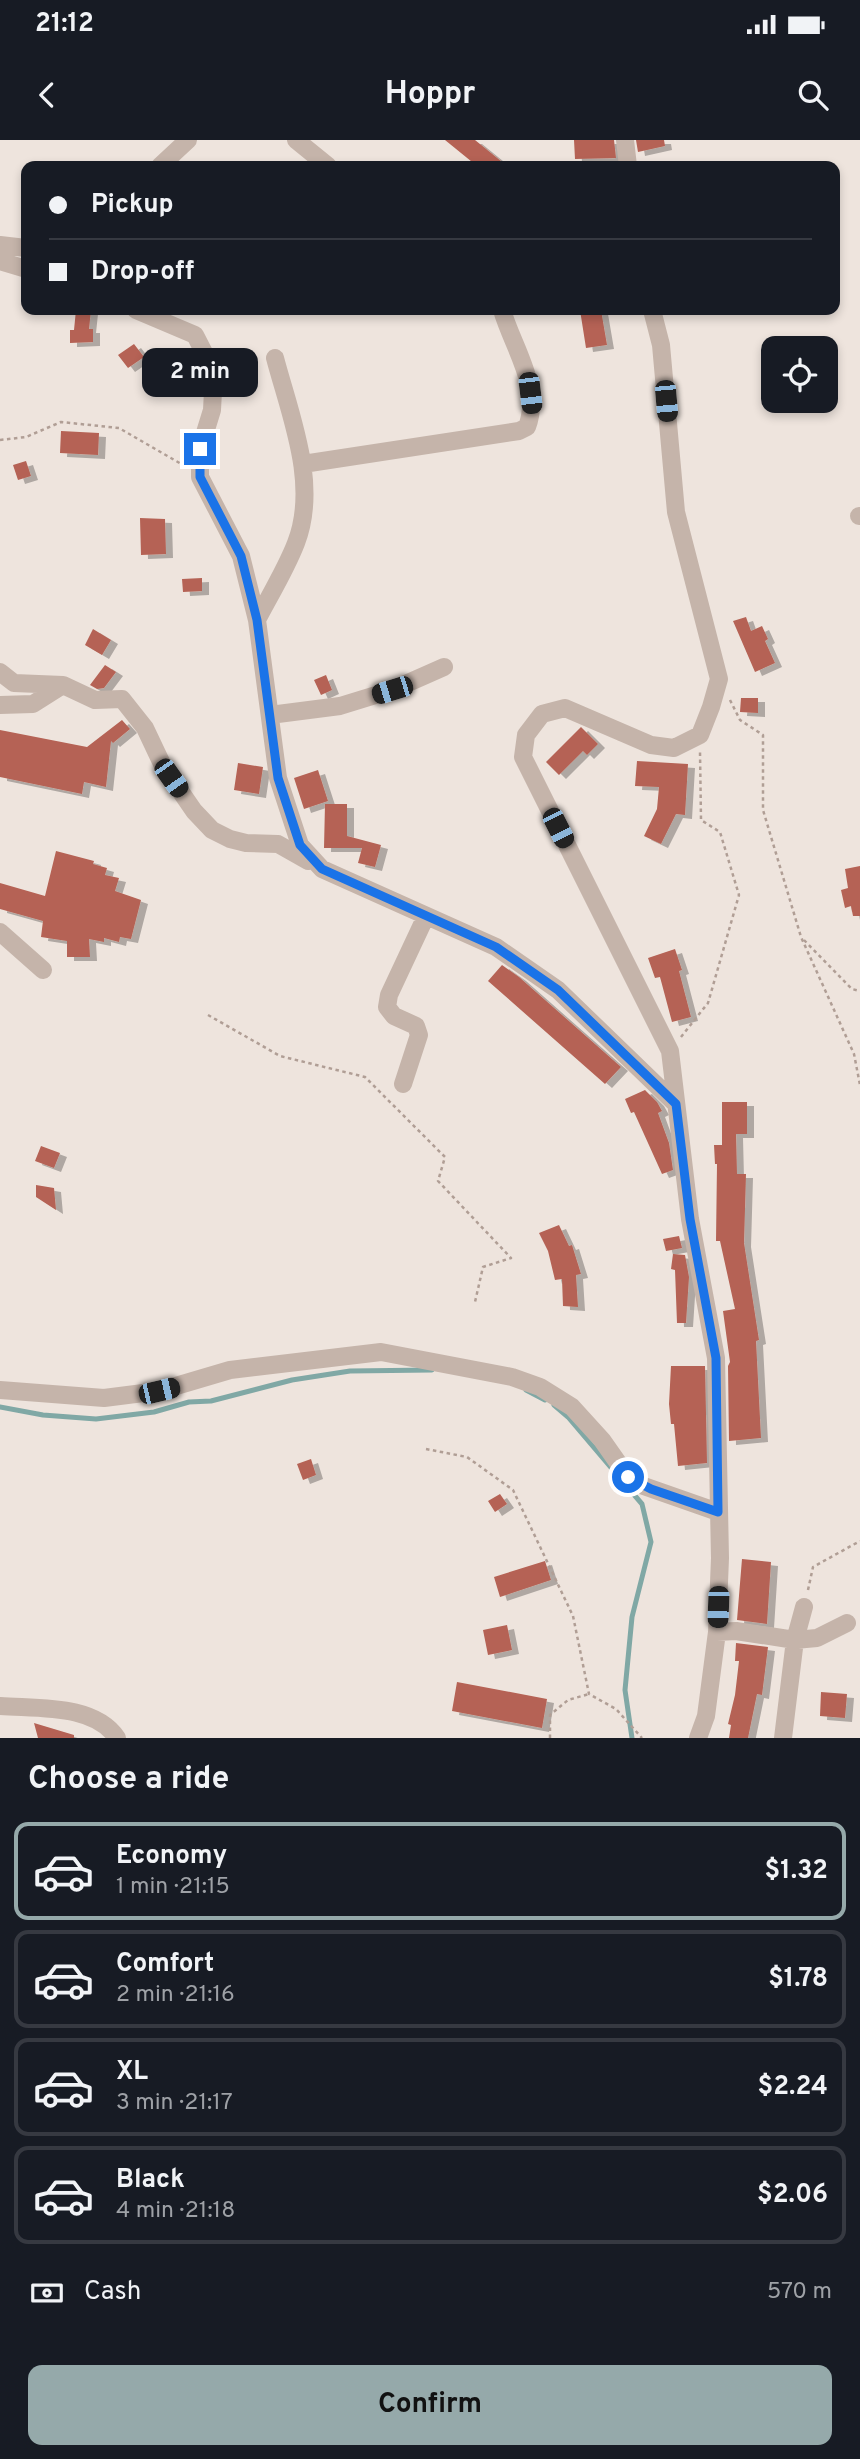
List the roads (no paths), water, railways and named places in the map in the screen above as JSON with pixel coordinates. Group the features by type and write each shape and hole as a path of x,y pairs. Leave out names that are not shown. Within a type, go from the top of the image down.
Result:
{"street":[{"path":"165,161 188,140"},
{"path":"296,140 322,161"},
{"path":"625,140 627,161"},
{"path":"0,245 21,247"},
{"path":"0,261 21,268"},
{"path":"148,315 195,335 214,372 212,410 200,449 200,477 241,556 257,620 278,778 300,845 322,869"},
{"path":"303,464 519,431 527,426 532,412 527,374 504,315"},
{"path":"653,315 662,345 676,512 719,679 711,707 700,734 674,748 651,745 565,708 542,714 526,735 523,757 670,1051 690,1219 716,1358 720,1558 717,1632 706,1716 698,1738"},
{"path":"257,620 297,541 304,507 303,464 275,358"},
{"path":"270,715 340,706 392,690 444,667"},
{"path":"0,672 14,683 63,685 95,700 122,699 145,728 163,766 194,811 212,830 246,843 278,844 322,869 496,947 558,990 676,1104"},
{"path":"0,705 33,704 63,685"},
{"path":"403,1084 419,1035 416,1026 394,1017 387,1007 389,995 426,916"},
{"path":"0,932 43,970"},
{"path":"0,1390 104,1398 159,1391 230,1370 381,1352 512,1377 540,1387 572,1407 602,1440 628,1477 638,1484 718,1512"},
{"path":"783,1738 795,1640 804,1607"},
{"path":"717,1632 736,1631 795,1640 817,1638 847,1622"},
{"path":"0,1706 85,1713 110,1727 117,1738"}],"waterway":[{"path":"0,1407 43,1415 96,1419 154,1412 189,1402 211,1401 292,1380 350,1371 432,1370"},
{"path":"526,1390 545,1400"},
{"path":"554,1405 568,1417 613,1470"},
{"path":"624,1483 642,1504 651,1542 632,1617 625,1690 632,1738"}]}
